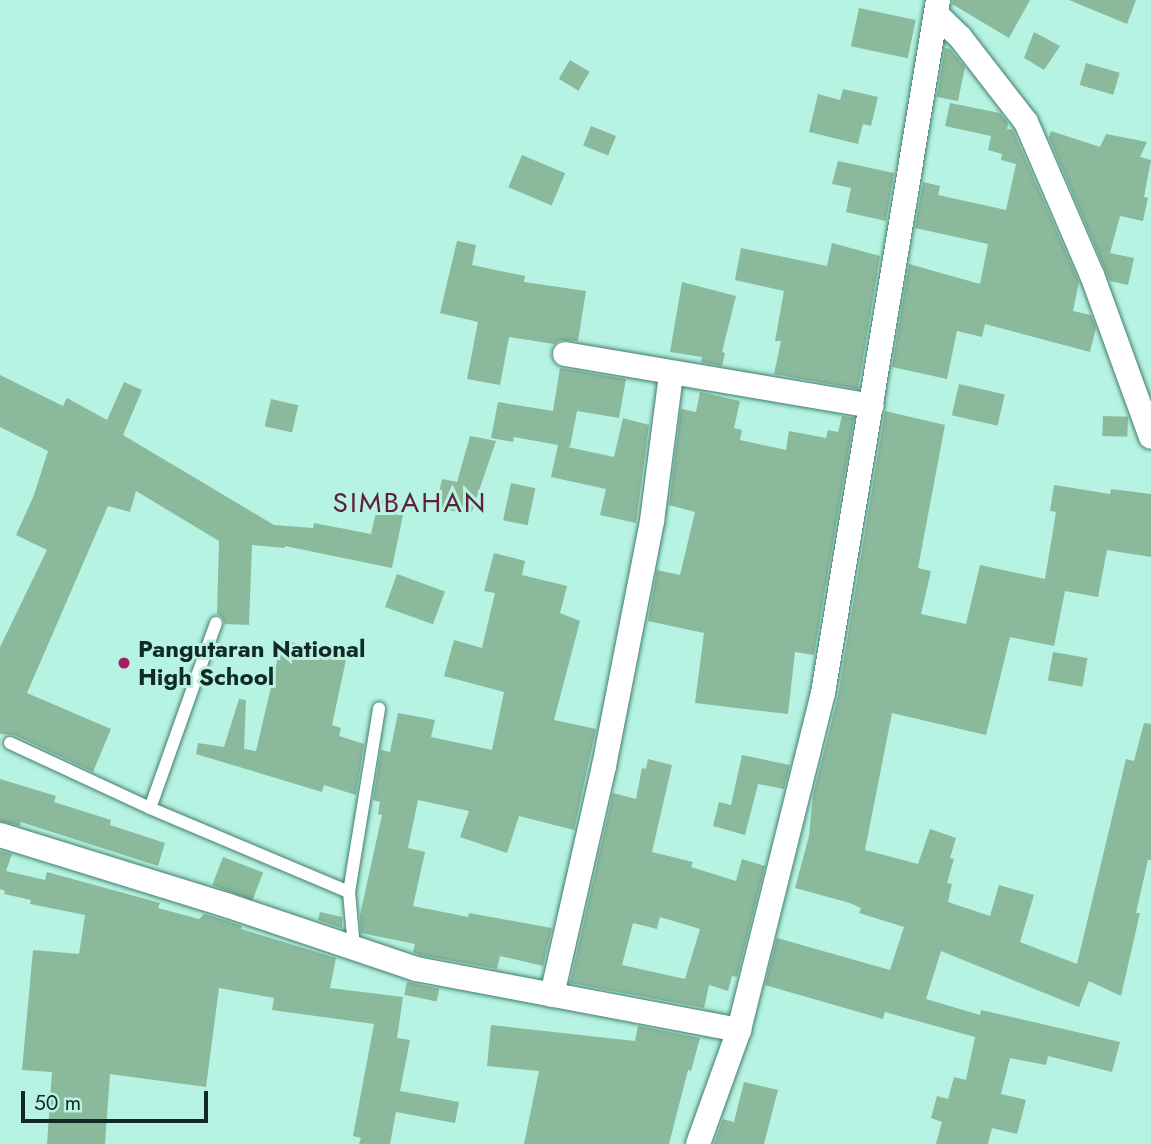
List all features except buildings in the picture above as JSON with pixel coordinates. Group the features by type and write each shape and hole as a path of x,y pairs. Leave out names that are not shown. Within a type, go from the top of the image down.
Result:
{"street":[{"path":"698,1144 739,1030 823,693 937,7"},
{"path":"937,7 1026,122 1092,275 1151,437"},
{"path":"565,354 872,406"},
{"path":"552,995 604,766 652,521 671,373"},
{"path":"0,835 416,969 739,1030"}],"lane":[{"path":"150,808 216,623"},
{"path":"354,948 349,892 379,708"},
{"path":"10,743 150,808 349,892"}],"place":[{"name":"Pangutaran National High School","path":"124,663"}],"district":[{"name":"SIMBAHAN","path":"410,503"}]}
